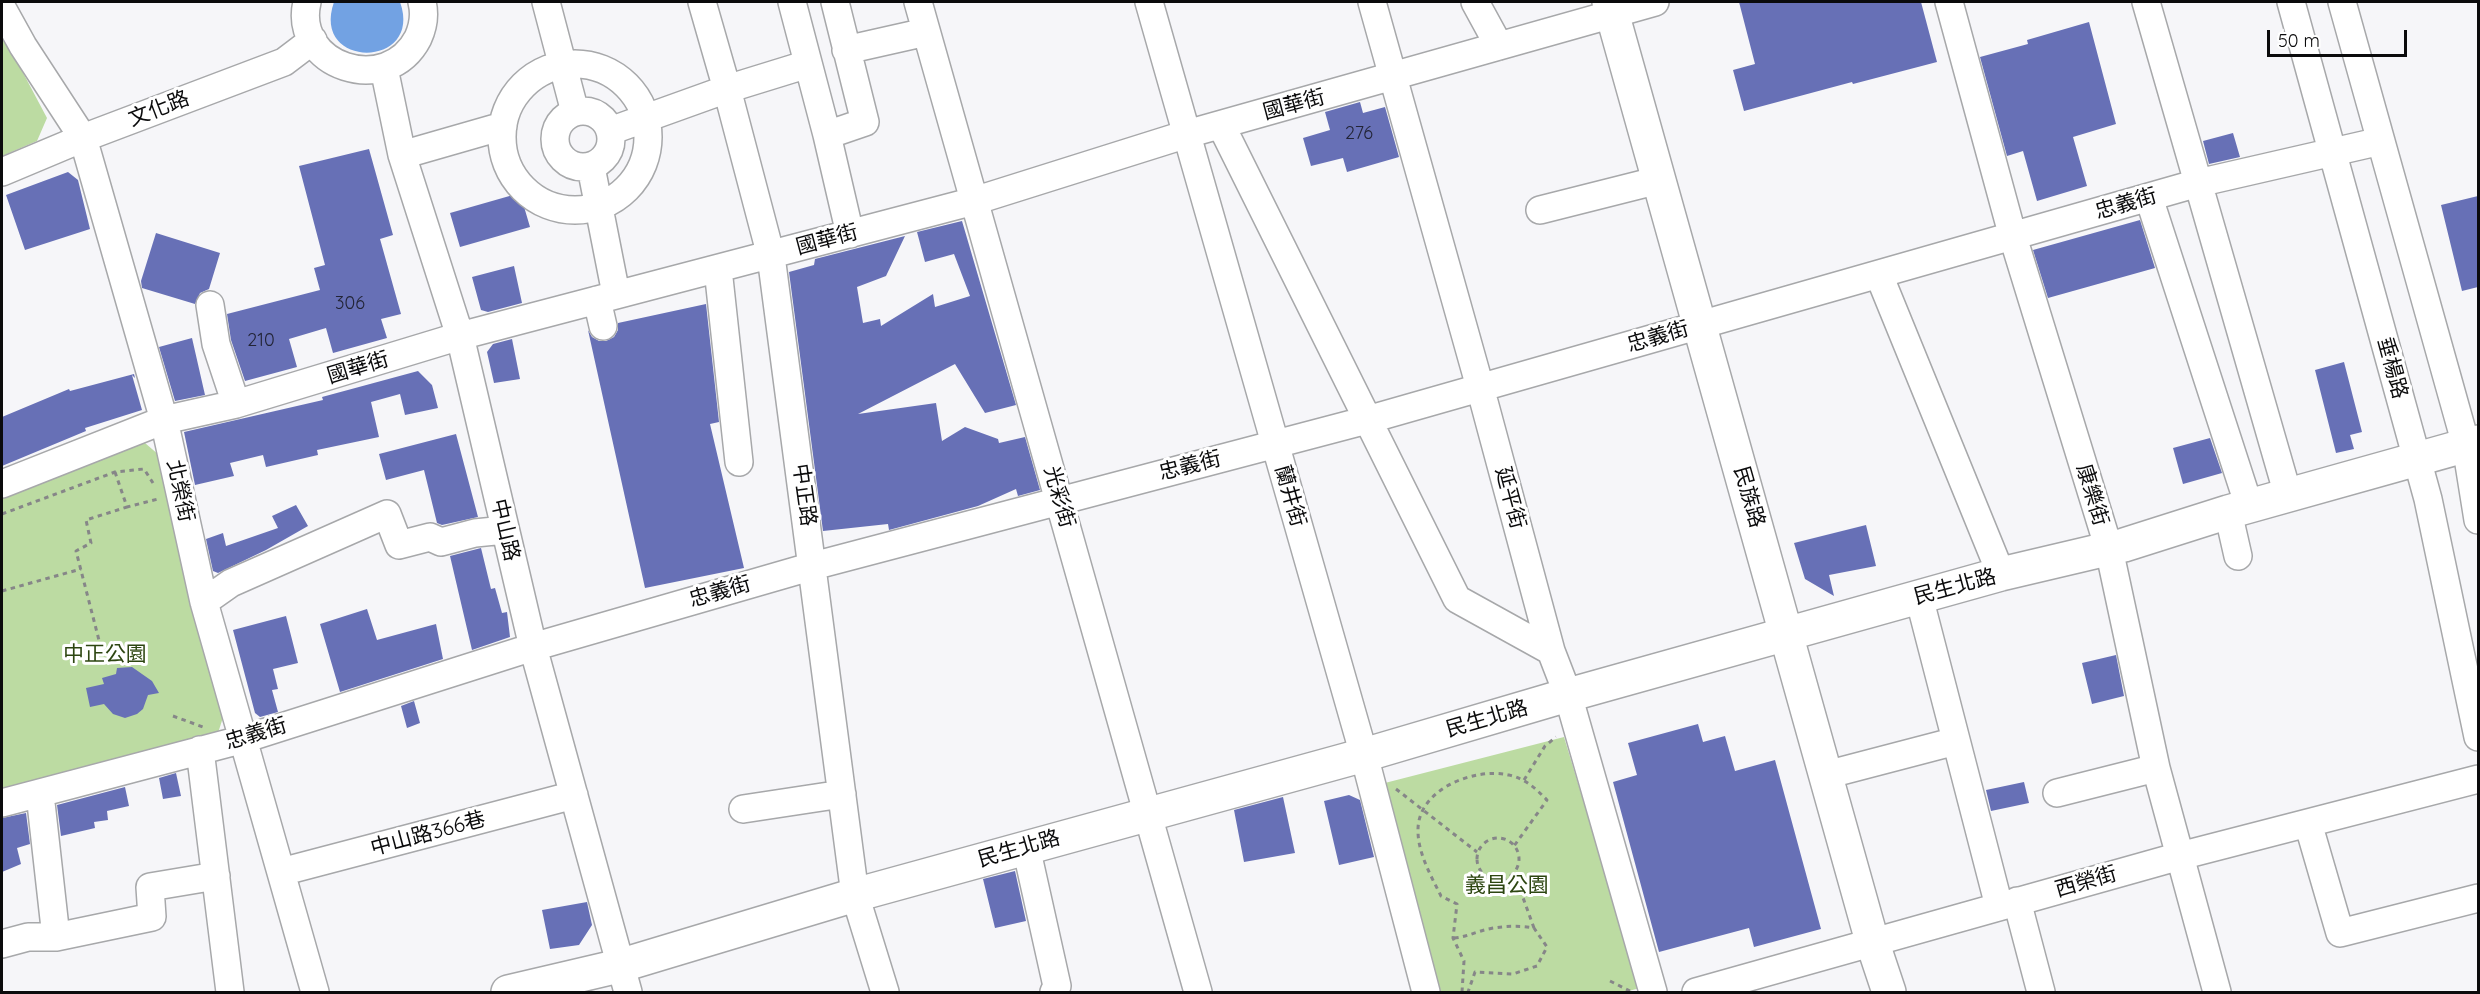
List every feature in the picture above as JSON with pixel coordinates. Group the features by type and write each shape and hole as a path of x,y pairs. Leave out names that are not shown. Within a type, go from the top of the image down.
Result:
{"main road":[{"name":"民族路","path":"1610,8 1788,634 1872,941 1889,993"},
{"name":"民生北路","path":"508,993 623,979 855,895 1364,755 1568,695 2001,574 2109,549 2239,509 2472,444"}],"street":[{"path":"308,2 308,25 313,40 326,56 339,65 355,70 384,68 402,58 413,46 421,32 427,2"},
{"path":"546,2 575,112"},
{"name":"中正路","path":"702,2 728,89 771,256 855,895 885,993"},
{"path":"792,2 850,234"},
{"name":"光彩街","path":"918,2 1198,993"},
{"name":"蘭井街","path":"1149,2 1364,755 1426,993"},
{"name":"延平街","path":"1372,2 1551,651 1568,695 1653,993"},
{"path":"1475,2 1498,46"},
{"name":"國華街","path":"2,484 164,420 236,404 460,336 974,201 1187,134 1393,78 1610,8 1655,2"},
{"name":"康樂街","path":"1949,2 2013,237 2109,549 2156,768 2217,993"},
{"path":"2145,2 2288,495"},
{"name":"垂楊路","path":"2291,2 2417,459 2478,737"},
{"path":"2342,2 2381,141 2472,444 2478,520"},
{"name":"北榮街","path":"2,8 23,46 83,138 164,420 204,602 315,993"},
{"path":"801,36 843,38 926,32"},
{"path":"610,131 728,89 810,74 843,38"},
{"path":"826,135 865,122 843,38"},
{"name":"文化路","path":"2,172 83,138 284,62 313,40"},
{"path":"587,64 610,72 629,87 643,108 646,118 649,132 647,156 637,178 620,196 598,208 578,211 556,209 536,200 520,186 508,168 503,147 503,126 510,104 523,86 541,72 562,65 587,64"},
{"name":"中山路","path":"384,68 402,155 460,336 532,647 623,979"},
{"path":"575,112 593,113 606,123 610,131 609,149 599,163 591,167 573,166 559,155 555,147 556,129 567,116 575,112"},
{"path":"1221,125 1366,420 1457,598 1551,651"},
{"path":"402,155 503,126"},
{"name":"忠義街","path":"2,803 40,794 199,736 244,739 532,647 813,566 1366,420 2198,183 2381,141"},
{"path":"591,167 598,208 607,297 603,326"},
{"path":"1540,210 1659,180"},
{"path":"2149,198 2239,509 2238,556"},
{"path":"718,269 739,462"},
{"path":"1878,275 2001,574"},
{"path":"210,305 216,344 236,404"},
{"path":"204,602 231,583 387,514 399,545 430,537 441,542 475,533 505,530"},
{"path":"1919,597 1956,741 2008,903 2041,993"},
{"path":"199,736 230,993"},
{"path":"1826,775 1956,741"},
{"path":"2057,793 2156,768"},
{"name":"西榮街","path":"1696,993 2008,903 2478,779"},
{"path":"40,794 56,937"},
{"path":"743,809 842,794"},
{"name":"中山路366巷","path":"281,872 574,795"},
{"path":"2308,823 2340,933 2478,898"},
{"path":"1026,847 1057,986 1054,993"},
{"path":"2,944 28,937 56,937 152,916 150,887 216,876"}],"path":[{"path":"2,514 115,472 144,469 157,488"},
{"path":"115,472 127,507"},
{"path":"101,648 76,552 91,543 86,520 163,497"},
{"path":"2,591 81,568"},
{"path":"173,716 199,736 208,722"},
{"path":"1524,780 1545,746 1562,732"},
{"path":"1462,993 1464,961 1453,938 1457,904 1441,896 1421,851 1418,829 1424,810 1430,799 1467,776 1508,774 1524,780 1531,783 1547,800 1514,846"},
{"path":"1399,790 1477,852"},
{"path":"1503,838 1514,846 1519,859 1514,872 1502,880 1488,878 1478,867 1477,852 1485,842 1503,838"},
{"path":"1468,993 1475,972 1513,974 1537,966 1547,947 1534,928 1514,872"},
{"path":"1453,938 1470,937 1482,930 1521,926 1534,928"},
{"path":"1610,981 1633,993"}],"green space":[{"path":"2,33 47,118 37,141 2,156"},
{"name":"中正公園","path":"145,443 159,455 227,705 218,733 2,791 2,497"},
{"name":"義昌公園","path":"1564,737 1640,988 1625,992 1434,992 1381,784"}],"water":[{"path":"334,2 400,2 403,24 396,40 383,49 367,53 351,50 338,40 331,24"}],"building":[{"path":"1739,2 1921,2 1937,62 1744,111 1733,70 1755,64"},
{"path":"2089,22 2116,124 2073,137 2087,186 2037,201 2023,151 2007,156 1980,57 2028,44 2027,40"},
{"path":"1360,102 1363,113 1385,107 1399,157 1347,172 1343,158 1311,166 1303,138 1330,130 1325,112"},
{"path":"2233,133 2240,157 2209,164 2203,141"},
{"path":"369,149 393,235 380,239 401,314 381,319 387,338 333,353 326,328 289,339 297,367 245,381 231,340 227,314 320,290 314,268 325,265 299,166"},
{"path":"68,172 78,180 90,229 25,250 6,195"},
{"path":"520,193 530,227 460,247 450,213"},
{"path":"2478,196 2478,287 2462,291 2441,205"},
{"path":"2140,220 2155,268 2048,298 2033,250"},
{"path":"962,221 1016,405 985,413 955,364 858,414 936,403 942,441 965,427 998,439 999,443 1025,437 1040,490 1018,496 1016,489 978,506 889,530 888,524 823,531 789,272 814,265 815,259 905,236 886,276 857,287 863,323 880,319 881,326 933,294 935,307 970,296 954,254 925,262 917,232"},
{"path":"156,233 220,253 209,289 200,293 195,304 142,288 141,281"},
{"path":"514,266 522,303 488,312 481,310 472,277"},
{"path":"706,304 719,422 710,424 744,568 645,588 588,330 592,337 599,341 606,341 614,337 618,330 618,323"},
{"path":"192,338 205,395 175,401 159,347"},
{"path":"512,339 520,379 494,383 487,352 493,344"},
{"path":"2344,362 2362,432 2350,435 2354,449 2336,453 2315,370"},
{"path":"418,371 432,385 438,408 405,415 400,394 371,402 379,437 317,450 318,455 266,467 263,455 230,463 234,476 195,485 184,432 323,400 322,397"},
{"path":"134,374 135,378 132,375 142,410 85,428 86,431 2,466 2,417 69,389 70,391"},
{"path":"456,434 478,517 442,525 437,523 424,470 386,480 379,454"},
{"path":"2210,438 2222,473 2183,484 2173,448"},
{"path":"296,505 308,526 266,550 218,573 213,571 206,539 223,533 226,546 278,528 272,516"},
{"path":"1866,525 1876,566 1829,575 1834,596 1805,579 1794,543"},
{"path":"481,548 491,589 495,588 502,613 507,612 510,637 472,650 450,556"},
{"path":"367,609 377,640 436,624 443,659 340,692 320,624"},
{"path":"286,616 298,663 273,669 278,689 272,690 278,712 260,717 255,713 233,630"},
{"path":"2116,655 2124,696 2092,704 2082,663"},
{"path":"132,667 152,681 159,693 148,695 143,709 125,718 113,714 104,704 90,707 86,688 104,684 102,678 116,674 117,668"},
{"path":"414,701 420,723 407,728 401,706"},
{"path":"1698,724 1703,742 1725,736 1735,771 1775,760 1821,929 1754,947 1749,928 1659,952 1613,782 1637,775 1628,743"},
{"path":"176,773 181,796 163,799 159,778"},
{"path":"2024,782 2029,803 1991,811 1986,790"},
{"path":"125,787 129,806 107,811 108,820 94,822 95,828 61,836 57,805"},
{"path":"1349,795 1360,800 1374,857 1339,865 1324,801"},
{"path":"1283,797 1295,853 1244,862 1234,810"},
{"path":"26,813 30,844 17,848 21,864 2,872 2,818"},
{"path":"1015,871 1026,921 995,928 983,879"},
{"path":"587,902 592,925 579,945 550,949 542,910"}]}
